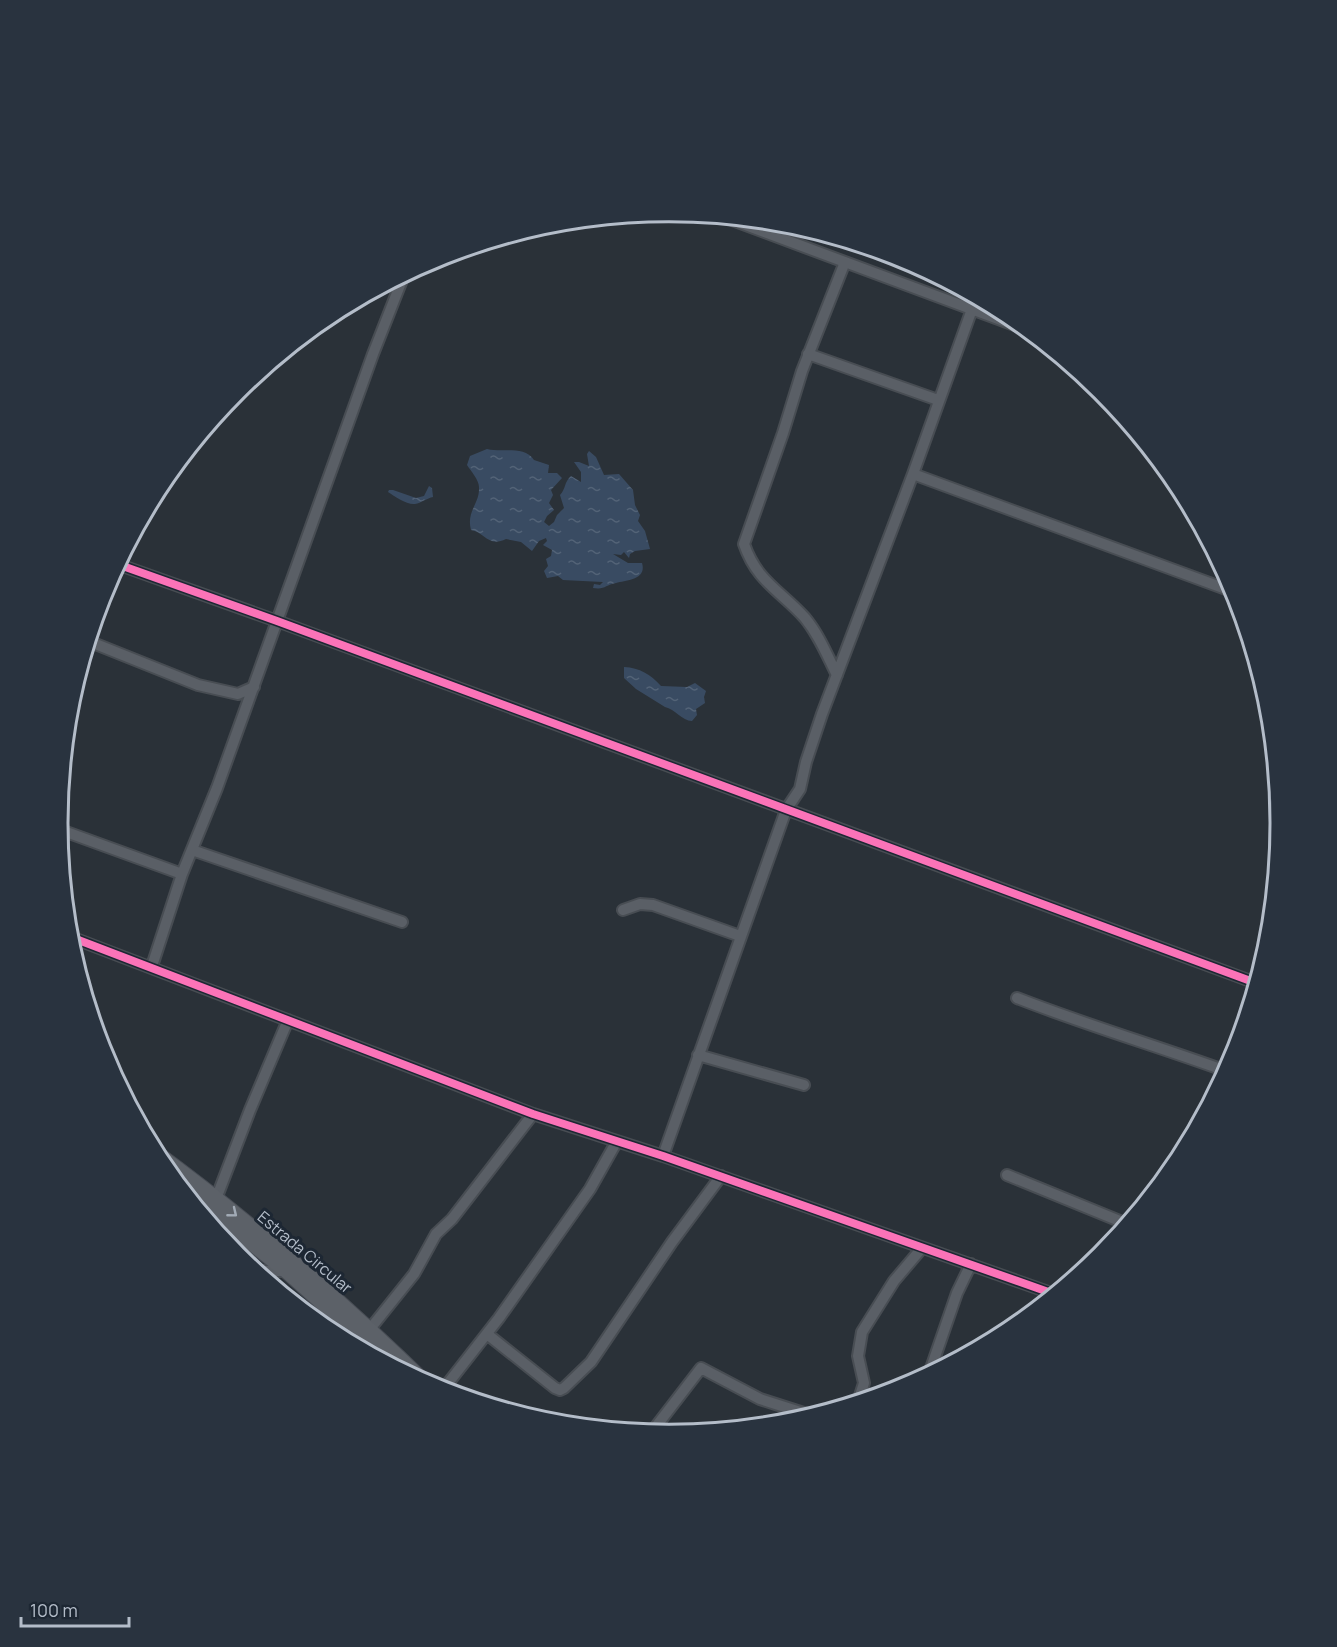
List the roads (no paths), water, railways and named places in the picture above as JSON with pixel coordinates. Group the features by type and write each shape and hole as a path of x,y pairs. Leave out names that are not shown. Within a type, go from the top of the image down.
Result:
{"main road":[{"name":"Estrada Circular","path":"178,1170 370,1329 407,1365"},
{"name":"Estrada Circular","path":"207,1208 286,1271 366,1343"}],"street":[{"path":"755,229 988,315"},
{"path":"837,675 821,640 804,618 766,583 755,569 744,544 808,354 846,262"},
{"path":"152,966 182,874 217,788 400,286"},
{"path":"663,1156 740,936 786,810 800,789 806,762 837,675 973,306"},
{"path":"808,354 938,400"},
{"path":"913,474 1221,587"},
{"path":"125,567 1249,980"},
{"path":"265,618 272,636"},
{"path":"95,644 198,685 238,694 254,687"},
{"path":"68,833 182,874"},
{"path":"192,850 402,922"},
{"path":"623,910 640,904 653,904 740,936"},
{"path":"79,940 533,1114 721,1176 1045,1291"},
{"path":"1017,998 1078,1022 1146,1042 1217,1068"},
{"path":"216,1199 288,1020"},
{"path":"698,1055 804,1085"},
{"path":"370,1329 414,1274 436,1234 452,1219 533,1114"},
{"path":"449,1383 487,1334 590,1189 617,1141"},
{"path":"1007,1175 1119,1221"},
{"path":"487,1334 555,1388 560,1390 564,1388 591,1362 672,1242 721,1176"},
{"path":"237,1241 238,1232"},
{"path":"861,1393 864,1383 858,1356 862,1332 894,1281 922,1248"},
{"path":"933,1364 957,1293 971,1264"},
{"path":"268,1271 286,1271"},
{"path":"658,1424 701,1368 760,1400 796,1411"}],"water":[{"path":"487,449 525,453 534,460 549,465 548,473 557,473 562,478 551,490 553,495 549,503 554,510 544,522 549,526 564,508 560,495 569,478 571,476 581,482 581,472 574,462 589,466 587,454 589,451 596,457 604,475 619,474 633,490 635,505 640,515 638,521 645,531 650,549 635,551 630,554 629,558 624,552 621,555 613,554 628,563 642,563 643,569 639,576 600,588 593,588 594,584 600,585 603,582 563,580 558,576 547,578 544,571 548,566 546,559 551,556 552,550 543,545 547,541 546,538 539,541 532,551 521,542 506,539 495,542 471,530 470,518 479,493 479,484 467,465 470,456"},
{"path":"429,486 432,488 433,497 415,504 405,502 388,492 393,490 416,498 424,496"},
{"path":"624,667 644,672 661,686 687,687 695,683 706,691 705,703 696,709 697,715 692,721 685,719 636,689 624,678"}]}
